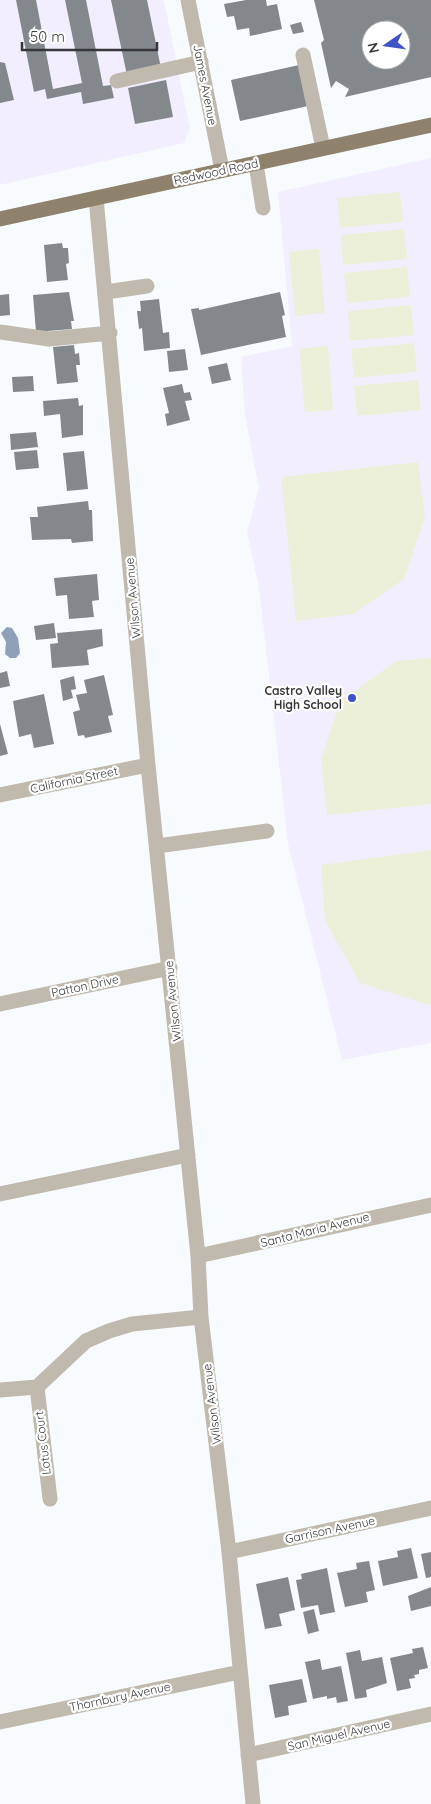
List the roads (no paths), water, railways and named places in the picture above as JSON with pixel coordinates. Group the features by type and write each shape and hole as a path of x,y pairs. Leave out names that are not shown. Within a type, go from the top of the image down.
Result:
{"main road":[{"name":"Redwood Road","path":"0,219 323,148 431,127"}],"street":[{"name":"James Avenue","path":"188,0 222,170"},
{"path":"303,55 323,148"},
{"path":"117,80 201,62"},
{"path":"256,164 263,208"},
{"name":"Wilson Avenue","path":"96,198 110,333 148,765 198,1256 201,1317 229,1552 252,1804"},
{"path":"106,292 147,286"},
{"path":"0,332 49,339 110,333"},
{"name":"California Street","path":"0,795 148,765"},
{"path":"157,846 268,831"},
{"name":"Patton Drive","path":"0,1004 170,968"},
{"path":"0,1194 164,1158 188,1155"},
{"name":"Santa Maria Avenue","path":"198,1256 431,1205"},
{"path":"0,1390 37,1387 86,1341 109,1331 132,1324 201,1317"},
{"name":"Lotus Court","path":"37,1387 50,1499"},
{"name":"Garrison Avenue","path":"229,1552 431,1508"},
{"name":"Thornbury Avenue","path":"0,1722 240,1672"},
{"name":"San Miguel Avenue","path":"248,1755 431,1714"}],"water":[{"path":"7,627 12,628 18,638 20,653 16,658 10,658 5,654 6,642 1,633"}],"place":[{"name":"Castro Valley High School","path":"352,698"}]}
